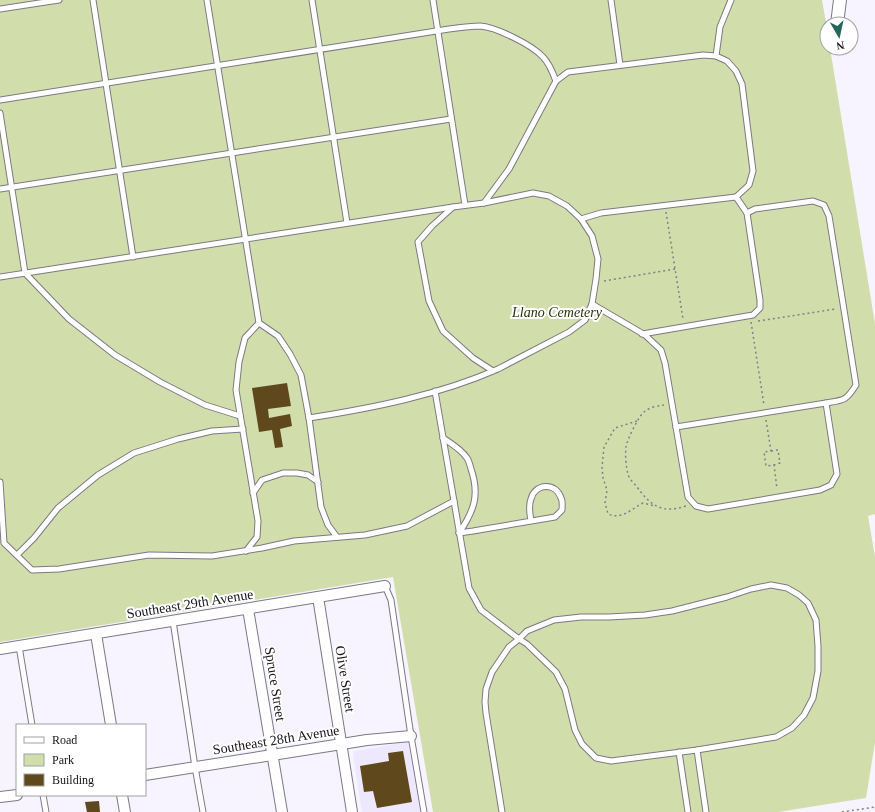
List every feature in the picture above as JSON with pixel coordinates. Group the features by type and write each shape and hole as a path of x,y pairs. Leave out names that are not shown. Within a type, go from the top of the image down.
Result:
{"street":[{"path":"838,16 840,0"},
{"name":"Southeast 29th Avenue","path":"0,649 384,586"},
{"name":"Olive Street","path":"318,597 352,812"},
{"name":"Spruce Street","path":"248,609 282,812"},
{"path":"96,634 111,724"},
{"name":"Southeast 28th Avenue","path":"146,775 341,744 411,736"},
{"path":"0,797 16,795"},
{"path":"122,796 125,812"}],"lane":[{"path":"0,9 59,0"},
{"path":"93,0 133,257"},
{"path":"207,0 259,324 278,336 301,375 309,418 321,507 328,525 338,537"},
{"path":"312,0 347,223"},
{"path":"433,0 464,205"},
{"path":"611,0 620,65"},
{"path":"716,56 720,27 731,1"},
{"path":"0,100 320,49 481,26 503,32 525,44 543,57 552,70 556,81"},
{"path":"484,203 509,169 556,81 568,72 702,55 716,56 727,61 736,71 742,84 753,171 750,185 736,197 601,213 581,219"},
{"path":"0,113 25,274 69,319 115,355 160,382 205,405 240,416"},
{"path":"0,189 451,119"},
{"path":"0,277 484,203 533,193 549,196 567,206 581,219 592,236 598,259 596,282 592,304 585,320 569,332 474,380 363,409 309,418"},
{"path":"642,334 753,315 760,308 747,213 736,197"},
{"path":"676,427 840,400 849,396 856,385 829,216 824,205 813,201 755,209 747,213"},
{"path":"453,207 432,226 418,242 429,301 443,331 473,358 493,371"},
{"path":"592,304 642,334 661,350 665,363 688,497 696,506 708,508 820,490 831,485 837,474 826,403"},
{"path":"246,551 256,537 258,521 236,390 239,362 245,338 259,324"},
{"path":"435,391 469,588 481,610 519,639 526,644 556,672 565,689 575,730 582,744 596,758 611,761 697,750 776,737 792,728 804,715 813,698 818,671 816,620 808,603 799,595 787,588 771,585 751,589 672,611 645,615 581,617 554,620 527,631 519,639 509,647 492,672 486,689 484,702 502,812"},
{"path":"16,554 34,538 58,508 98,475 134,453 178,439 212,431 242,429"},
{"path":"443,438 458,448 468,459 475,480 476,493 471,515 459,533"},
{"path":"253,493 262,480 283,473 308,475 318,482"},
{"path":"0,482 4,542 32,570 59,569 149,555 212,556 294,541 365,535 407,526 454,501"},
{"path":"459,533 531,521 555,517 562,510 562,498 556,490 546,486 537,488 531,496 529,504 531,521"},
{"path":"384,586 391,600 424,812"},
{"path":"173,621 203,812"},
{"path":"19,646 32,724"},
{"path":"697,750 706,812"},
{"path":"679,752 688,812"},
{"path":"43,796 46,812"}],"path":[{"path":"665,206 684,327"},
{"path":"596,282 675,269"},
{"path":"758,321 844,307"},
{"path":"657,507 646,499 629,476 626,447 638,421 644,412 657,406 672,404"},
{"path":"638,421 615,428 604,447 602,467 603,478 607,490 606,503 608,514 614,516 623,515 643,503 658,508 672,509 685,507 692,502"},
{"path":"771,451 778,450 780,463 774,464"},
{"path":"842,812 875,807"}],"shaded area":[{"path":"408,742 420,812 362,812 353,754 355,751"}],"green space":[{"name":"Llano Cemetery","path":"0,0 822,0 825,16 819,16 819,56 831,56 875,324 875,514 868,516 875,557 875,742 866,798 778,812 433,812 393,577 0,642"}],"building":[{"path":"287,383 291,406 268,409 269,418 290,414 292,426 280,429 283,447 275,448 272,430 259,432 252,388"},
{"path":"403,751 412,802 377,808 373,791 364,792 360,766 389,761 388,753"},
{"path":"99,801 100,812 87,812 85,802"}]}
